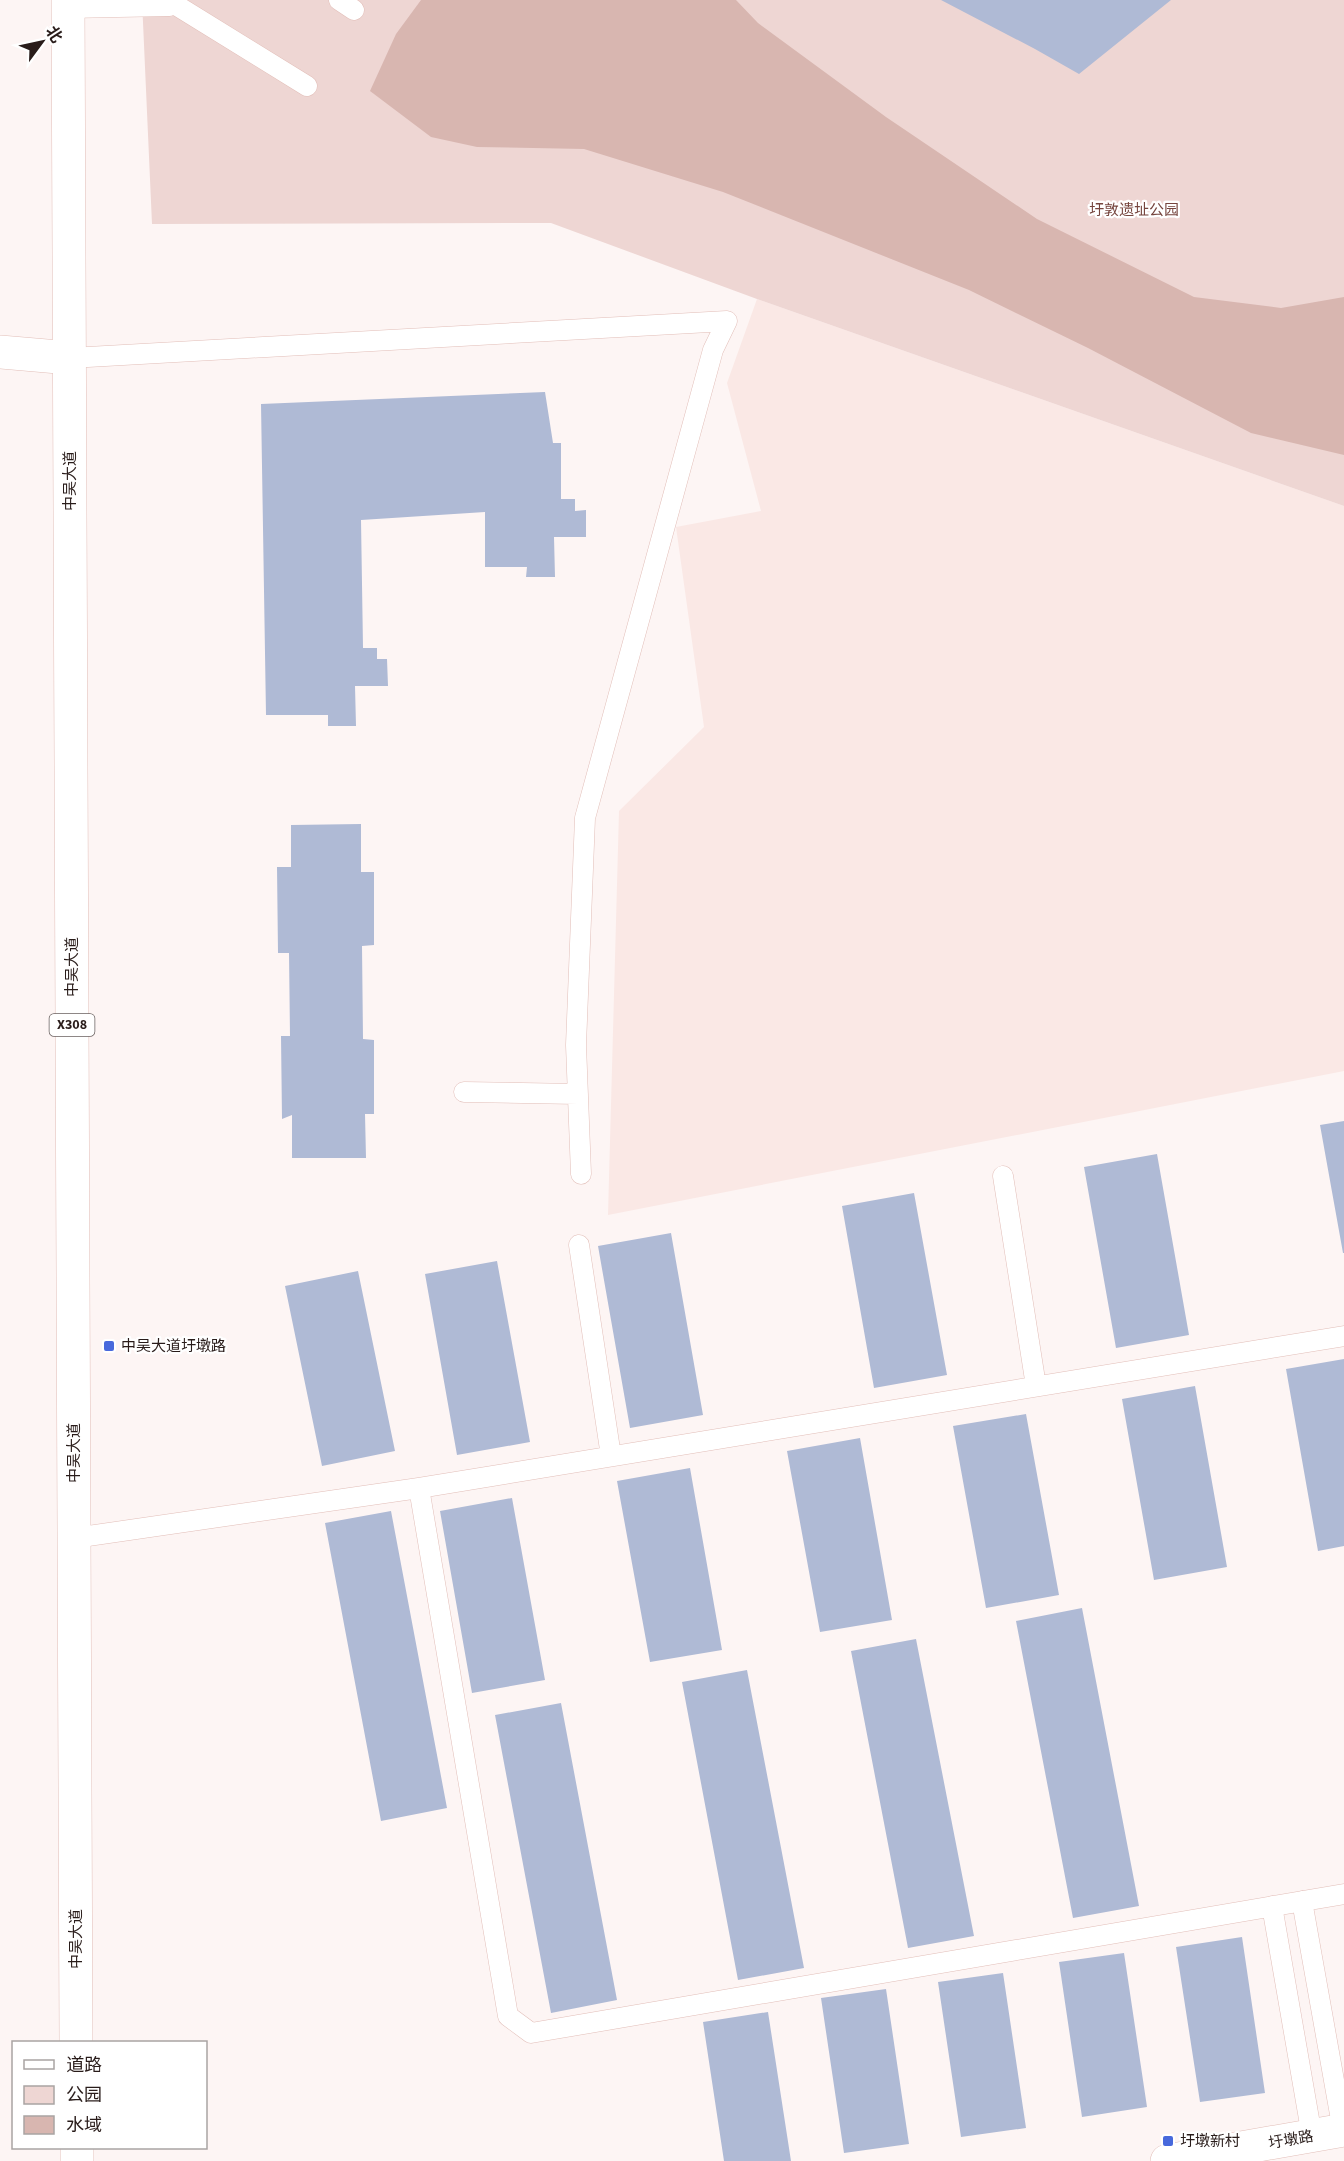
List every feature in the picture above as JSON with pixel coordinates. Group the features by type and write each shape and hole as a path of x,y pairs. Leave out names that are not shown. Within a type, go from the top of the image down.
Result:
{"main road":[{"name":"中吴大道","path":"68,4 76,2041"},
{"path":"0,351 70,358"},
{"name":"圩墩路","path":"1167,2161 1333,2132"}],"lane":[{"path":"68,4 169,6 172,1 307,86"},
{"path":"70,358 727,321 713,350 585,818 576,1045 582,1174"},
{"path":"464,1092 578,1094"},
{"path":"1003,1176 1036,1386"},
{"path":"579,1245 611,1456"},
{"path":"74,1538 418,1488 1344,1336"},
{"path":"418,1488 508,2016 531,2033 1344,1894"},
{"path":"1302,1901 1333,2132"},
{"path":"1272,1906 1333,2132"}],"shaded area":[{"path":"757,299 1344,506 1344,1071 608,1215 619,811 704,727 676,527 761,511 727,383"}],"green space":[{"name":"圩敦遗址公园","path":"142,0 1344,0 1344,506 757,299 551,223 152,224"}],"water":[{"path":"421,0 736,0 758,23 886,117 1037,219 1194,297 1281,308 1344,297 1344,455 1251,433 1088,348 969,290 723,192 584,149 477,147 431,137 370,91 396,34"}],"building":[{"path":"941,0 1171,0 1079,74"},
{"path":"545,392 553,443 561,443 561,499 575,499 575,511 586,510 586,537 554,537 555,577 526,577 527,567 485,567 485,512 361,520 363,648 377,648 377,659 387,659 388,686 355,686 356,726 328,726 328,715 266,715 261,404"},
{"path":"361,824 361,872 374,872 374,945 362,946 363,1039 374,1040 374,1114 365,1114 366,1158 292,1158 292,1115 282,1119 281,1036 290,1036 289,953 278,953 277,867 291,867 291,825"},
{"path":"1344,1121 1344,1253 1343,1253 1320,1125"},
{"path":"1157,1154 1189,1335 1116,1348 1084,1167"},
{"path":"914,1193 947,1375 874,1388 842,1206"},
{"path":"671,1233 703,1415 630,1428 598,1246"},
{"path":"497,1261 530,1442 457,1455 425,1274"},
{"path":"358,1271 395,1451 322,1466 285,1286"},
{"path":"1344,1359 1344,1546 1318,1551 1286,1369"},
{"path":"1195,1386 1227,1567 1154,1580 1122,1399"},
{"path":"1026,1414 1059,1595 986,1608 953,1426"},
{"path":"860,1438 892,1620 820,1632 787,1451"},
{"path":"690,1468 722,1650 650,1662 617,1481"},
{"path":"512,1498 545,1680 472,1693 440,1511"},
{"path":"391,1511 447,1808 381,1821 325,1523"},
{"path":"1082,1608 1139,1906 1073,1918 1016,1621"},
{"path":"916,1639 974,1936 908,1948 851,1651"},
{"path":"747,1670 804,1968 738,1980 682,1682"},
{"path":"561,1703 617,2000 551,2013 495,1715"},
{"path":"1242,1937 1265,2093 1200,2102 1176,1947"},
{"path":"1124,1953 1147,2107 1082,2117 1059,1962"},
{"path":"1003,1973 1026,2128 961,2137 938,1982"},
{"path":"886,1989 909,2144 844,2153 821,1998"},
{"path":"768,2012 791,2161 724,2161 703,2022"}],"place":[{"name":"中吴大道圩墩路","path":"109,1346"},
{"name":"圩墩新村","path":"1168,2141"}]}
